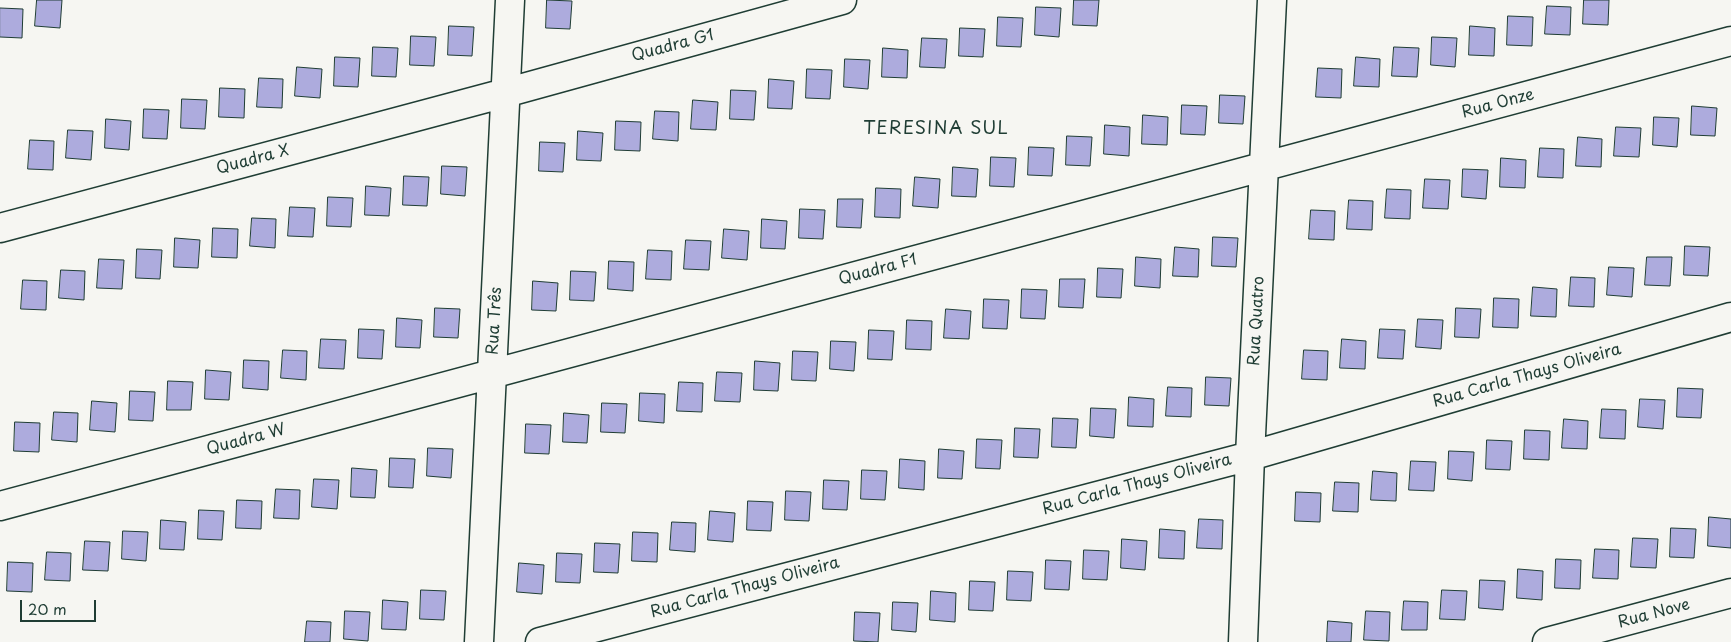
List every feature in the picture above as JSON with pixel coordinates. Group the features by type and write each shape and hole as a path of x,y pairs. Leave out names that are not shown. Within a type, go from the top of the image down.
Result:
{"street":[{"name":"Rua Três","path":"479,642 510,0"},
{"name":"Quadra G1","path":"505,93 842,0"},
{"name":"Rua Quatro","path":"1244,642 1250,456 1272,0"},
{"name":"Rua Onze","path":"1264,168 1731,41"},
{"name":"Quadra X","path":"0,228 505,93"},
{"name":"Quadra F1","path":"493,373 1264,168"},
{"name":"Rua Carla Thays Oliveira","path":"540,642 1250,456 1731,317"},
{"name":"Quadra W","path":"0,506 493,373"},
{"name":"Rua Nove","path":"1548,642 1731,593"}],"building":[{"path":"37,0 62,0 60,28 35,26"},
{"path":"547,0 572,1 570,29 546,28"},
{"path":"1074,0 1099,0 1097,26 1073,25"},
{"path":"1584,0 1609,0 1608,25 1583,24"},
{"path":"1547,6 1571,7 1570,35 1545,34"},
{"path":"1036,7 1061,8 1059,37 1035,35"},
{"path":"0,8 23,9 22,38 0,37"},
{"path":"1508,16 1533,17 1532,46 1507,45"},
{"path":"998,17 1023,18 1021,47 997,46"},
{"path":"449,26 474,27 472,56 448,55"},
{"path":"1470,26 1495,28 1494,56 1469,55"},
{"path":"960,28 985,29 983,57 959,56"},
{"path":"411,36 436,37 434,66 410,65"},
{"path":"1432,37 1457,38 1455,67 1431,65"},
{"path":"922,38 947,39 945,68 920,67"},
{"path":"373,47 398,48 396,77 372,76"},
{"path":"1394,47 1419,48 1417,77 1392,76"},
{"path":"883,48 908,50 907,78 882,77"},
{"path":"335,57 360,58 358,87 334,86"},
{"path":"1356,57 1380,59 1379,87 1354,86"},
{"path":"845,59 870,60 868,89 844,87"},
{"path":"297,67 322,69 320,98 295,96"},
{"path":"1318,68 1342,69 1341,98 1316,97"},
{"path":"807,69 832,70 830,99 806,98"},
{"path":"259,78 283,79 282,108 257,107"},
{"path":"769,79 794,81 792,109 768,108"},
{"path":"220,88 245,89 244,118 219,117"},
{"path":"731,90 756,91 754,120 730,119"},
{"path":"1220,95 1245,96 1243,124 1219,123"},
{"path":"182,99 207,100 205,129 181,128"},
{"path":"693,100 718,102 716,130 691,129"},
{"path":"1182,105 1207,106 1205,135 1181,134"},
{"path":"1692,106 1717,108 1715,136 1691,135"},
{"path":"144,109 169,110 167,139 143,138"},
{"path":"655,111 679,112 678,141 653,139"},
{"path":"1143,115 1168,117 1167,145 1142,144"},
{"path":"1654,117 1679,118 1677,147 1653,145"},
{"path":"106,119 131,121 129,150 105,148"},
{"path":"616,121 641,122 640,151 615,150"},
{"path":"1105,125 1130,127 1129,156 1104,154"},
{"path":"1616,127 1641,128 1639,157 1614,156"},
{"path":"68,130 93,131 91,160 66,158"},
{"path":"578,131 603,133 601,161 577,160"},
{"path":"1067,136 1092,137 1090,166 1066,165"},
{"path":"1578,137 1602,139 1601,167 1576,166"},
{"path":"30,140 54,141 53,170 28,169"},
{"path":"540,142 565,143 563,172 539,171"},
{"path":"1029,147 1054,148 1052,176 1028,175"},
{"path":"1540,148 1564,149 1563,178 1538,177"},
{"path":"991,157 1016,158 1014,187 990,186"},
{"path":"1501,158 1526,160 1525,188 1500,187"},
{"path":"442,166 467,167 465,196 441,194"},
{"path":"953,167 978,169 976,197 952,196"},
{"path":"1463,169 1488,170 1486,199 1462,197"},
{"path":"404,176 429,177 427,206 403,205"},
{"path":"915,177 940,179 938,208 913,206"},
{"path":"1425,179 1450,180 1448,209 1423,208"},
{"path":"366,186 391,188 389,216 365,215"},
{"path":"876,188 901,189 900,218 875,217"},
{"path":"1387,189 1411,190 1410,219 1385,218"},
{"path":"328,197 353,198 351,227 327,226"},
{"path":"838,199 863,199 861,228 837,227"},
{"path":"1349,200 1373,201 1372,230 1347,229"},
{"path":"290,207 315,208 313,237 288,236"},
{"path":"800,209 825,210 823,239 799,238"},
{"path":"1311,210 1335,211 1334,240 1309,239"},
{"path":"252,218 276,219 275,248 250,246"},
{"path":"762,219 787,221 785,249 761,248"},
{"path":"213,228 238,229 237,258 212,257"},
{"path":"724,229 749,231 747,260 722,258"},
{"path":"1213,237 1238,238 1236,267 1212,266"},
{"path":"175,238 200,240 198,268 174,267"},
{"path":"686,240 711,241 709,270 684,269"},
{"path":"1685,246 1710,247 1708,276 1684,275"},
{"path":"1175,247 1199,249 1198,277 1173,276"},
{"path":"137,249 162,250 160,279 136,278"},
{"path":"648,250 672,251 671,280 646,279"},
{"path":"1136,257 1161,259 1160,288 1135,286"},
{"path":"1647,257 1672,257 1670,286 1645,285"},
{"path":"99,259 124,260 122,289 97,288"},
{"path":"609,261 634,262 633,291 608,289"},
{"path":"1609,267 1634,268 1632,297 1607,295"},
{"path":"1098,268 1123,269 1121,298 1097,297"},
{"path":"61,270 85,271 84,300 59,298"},
{"path":"571,271 596,272 594,301 570,300"},
{"path":"1571,277 1595,278 1594,307 1569,306"},
{"path":"1060,279 1085,279 1083,308 1059,307"},
{"path":"23,280 47,281 46,310 21,309"},
{"path":"533,281 558,283 556,311 532,310"},
{"path":"1533,287 1557,289 1556,317 1531,316"},
{"path":"1022,289 1047,290 1045,319 1021,318"},
{"path":"1494,298 1519,299 1518,328 1493,327"},
{"path":"984,299 1009,300 1007,329 983,328"},
{"path":"435,308 460,309 458,338 434,337"},
{"path":"1456,308 1481,309 1479,338 1455,337"},
{"path":"946,309 971,311 969,339 944,338"},
{"path":"397,318 422,320 420,348 396,347"},
{"path":"1418,319 1443,320 1441,349 1416,347"},
{"path":"907,320 932,321 931,350 906,349"},
{"path":"359,329 384,330 382,359 358,358"},
{"path":"1380,329 1405,330 1403,359 1378,358"},
{"path":"869,330 894,331 892,360 868,359"},
{"path":"321,339 346,340 344,369 319,368"},
{"path":"1342,339 1366,341 1365,369 1340,368"},
{"path":"831,341 856,342 854,371 830,369"},
{"path":"283,350 307,351 306,380 281,378"},
{"path":"1304,350 1328,351 1327,380 1302,379"},
{"path":"793,351 818,352 816,381 792,380"},
{"path":"244,360 269,361 268,390 243,388"},
{"path":"755,361 780,363 778,391 754,390"},
{"path":"206,370 231,372 229,400 205,399"},
{"path":"717,372 742,373 740,402 715,401"},
{"path":"1206,377 1231,378 1229,406 1205,405"},
{"path":"168,381 193,382 191,410 167,410"},
{"path":"679,382 703,383 702,412 677,411"},
{"path":"1168,387 1192,388 1191,417 1166,416"},
{"path":"1678,388 1703,389 1701,418 1677,417"},
{"path":"130,391 155,392 153,421 129,420"},
{"path":"640,393 665,394 664,423 639,421"},
{"path":"1129,397 1154,399 1153,427 1128,426"},
{"path":"1640,399 1665,400 1663,429 1638,427"},
{"path":"92,401 117,403 115,432 90,430"},
{"path":"602,403 627,404 625,433 601,432"},
{"path":"1091,408 1116,409 1114,438 1090,436"},
{"path":"1602,409 1626,410 1625,439 1600,438"},
{"path":"54,412 78,413 77,442 52,440"},
{"path":"564,413 589,415 587,443 563,442"},
{"path":"1053,418 1078,419 1076,448 1052,447"},
{"path":"1564,419 1588,421 1587,449 1562,448"},
{"path":"15,422 40,423 39,452 14,451"},
{"path":"526,424 551,425 549,454 525,453"},
{"path":"1015,428 1040,429 1038,458 1014,457"},
{"path":"1525,430 1550,431 1549,460 1524,459"},
{"path":"977,439 1002,440 1000,469 976,468"},
{"path":"1487,440 1512,441 1510,470 1486,469"},
{"path":"428,448 453,449 451,478 427,476"},
{"path":"939,449 964,451 962,479 938,478"},
{"path":"1449,451 1474,452 1472,481 1448,479"},
{"path":"390,458 415,459 413,488 389,487"},
{"path":"900,459 925,461 924,490 899,488"},
{"path":"1411,461 1436,462 1434,491 1409,490"},
{"path":"352,468 377,470 375,498 351,497"},
{"path":"862,470 887,471 885,500 861,499"},
{"path":"1373,471 1397,473 1396,501 1371,500"},
{"path":"314,479 339,480 337,509 312,507"},
{"path":"824,480 849,481 847,510 823,509"},
{"path":"1335,482 1359,483 1358,512 1333,511"},
{"path":"276,489 300,490 299,519 274,518"},
{"path":"786,491 811,492 809,521 785,520"},
{"path":"1296,492 1321,493 1320,522 1295,521"},
{"path":"237,500 262,501 261,529 236,528"},
{"path":"748,501 773,502 771,531 747,530"},
{"path":"199,510 224,511 222,540 198,539"},
{"path":"710,511 735,513 733,542 708,540"},
{"path":"1709,517 1731,519 1731,548 1708,546"},
{"path":"1199,519 1223,520 1222,549 1197,548"},
{"path":"161,520 186,522 184,550 160,549"},
{"path":"672,522 696,523 695,552 670,550"},
{"path":"1671,528 1696,529 1694,558 1670,557"},
{"path":"1160,529 1185,531 1184,559 1159,558"},
{"path":"123,531 148,532 146,561 122,559"},
{"path":"633,532 658,533 657,562 632,561"},
{"path":"1633,538 1658,539 1656,568 1631,567"},
{"path":"1122,539 1147,541 1145,570 1121,568"},
{"path":"85,541 110,542 108,571 83,570"},
{"path":"595,543 620,544 618,573 594,572"},
{"path":"1595,549 1619,550 1618,579 1593,578"},
{"path":"1084,550 1109,551 1107,580 1083,579"},
{"path":"47,552 71,553 70,581 45,580"},
{"path":"557,553 582,554 580,583 556,582"},
{"path":"1556,559 1581,560 1580,589 1555,588"},
{"path":"1046,560 1071,561 1069,590 1045,589"},
{"path":"8,562 33,563 32,592 7,591"},
{"path":"519,563 544,565 542,594 517,592"},
{"path":"1518,569 1543,571 1542,600 1517,598"},
{"path":"1008,571 1033,572 1031,601 1007,600"},
{"path":"1480,580 1505,581 1503,610 1479,608"},
{"path":"970,581 995,582 993,611 969,610"},
{"path":"421,590 446,591 444,620 420,619"},
{"path":"1442,590 1467,591 1465,620 1440,619"},
{"path":"931,591 956,593 955,622 930,620"},
{"path":"383,600 408,602 406,630 382,629"},
{"path":"1404,601 1428,602 1427,630 1402,630"},
{"path":"893,602 918,603 916,632 892,630"},
{"path":"345,611 370,612 368,641 344,639"},
{"path":"1366,611 1390,612 1389,641 1364,640"},
{"path":"855,612 880,613 878,642 854,641"},
{"path":"307,621 331,622 330,642 305,642"},
{"path":"1328,621 1352,623 1351,642 1327,642"}],"district":[{"name":"TERESINA SUL","path":"936,129"}]}
